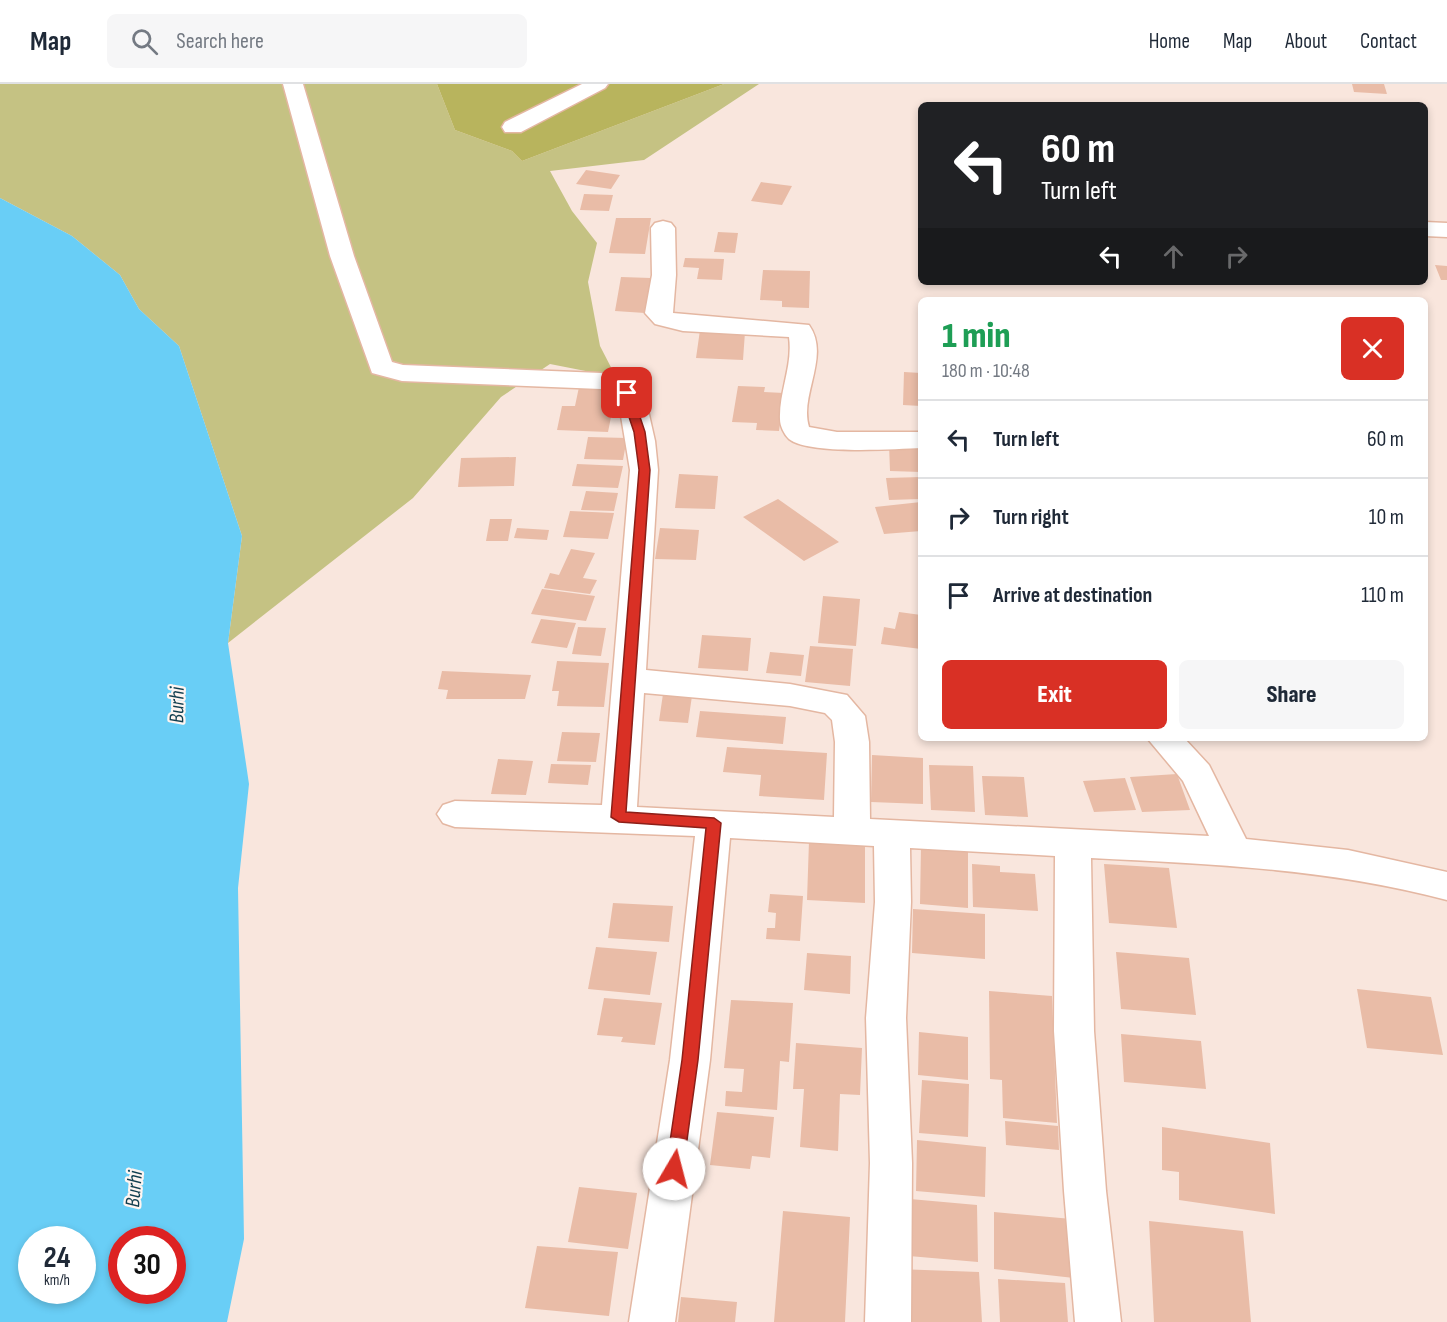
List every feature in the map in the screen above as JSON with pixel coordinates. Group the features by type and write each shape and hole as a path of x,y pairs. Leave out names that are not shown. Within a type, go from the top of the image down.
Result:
{"street":[{"path":"292,84 306,122 342,256 381,368 402,373 601,381 617,385 627,393 640,432 644,470 619,817"},
{"path":"513,127 598,84"},
{"path":"663,228 664,275 658,313 664,319 683,323 800,330 805,360 793,417 795,428 800,435 819,441 918,440"},
{"path":"1428,229 1447,231"},
{"path":"628,680 790,695 835,703 848,716 852,742 852,831"},
{"path":"1167,741 1197,774 1234,851"},
{"path":"455,814 619,817 892,834 1234,851 1341,863 1409,874 1447,886"},
{"path":"652,1322 690,1060 714,823"},
{"path":"888,1322 891,1163 886,1018 893,902 892,834"},
{"path":"1073,844 1074,1031 1085,1191 1098,1322"}],"shaded area":[{"path":"0,84 437,84 455,130 512,151 522,161 724,84 759,84 644,160 550,171 572,211 597,243 588,282 600,346 616,377 550,364 501,397 413,498 228,643 242,536 179,346 139,309 120,275 72,236 0,198"},
{"path":"437,84 724,84 522,161 512,151 455,130"}],"water":[{"name":"Burhi","path":"0,198 72,236 120,275 139,309 179,346 242,536 228,643 249,784 238,888 244,1239 227,1322 0,1322"}],"building":[{"path":"1352,84 1384,84 1387,94 1354,92"},
{"path":"586,170 620,175 611,189 576,184"},
{"path":"761,182 792,186 782,205 751,201"},
{"path":"584,194 613,195 609,211 580,210"},
{"path":"616,218 651,218 645,254 609,253"},
{"path":"718,232 738,233 735,253 714,252"},
{"path":"685,258 724,259 722,280 697,279 699,268 683,267"},
{"path":"1435,265 1447,266 1447,280 1441,280"},
{"path":"763,270 810,271 809,308 782,307 782,301 760,300"},
{"path":"621,277 651,278 645,313 615,311"},
{"path":"700,330 745,332 743,360 696,358"},
{"path":"904,372 918,373 918,406 903,405"},
{"path":"738,386 765,387 764,392 784,393 779,431 756,430 757,423 732,422"},
{"path":"579,387 608,388 604,407 613,407 608,432 557,430 562,406 575,406"},
{"path":"588,437 627,438 623,460 584,459"},
{"path":"889,444 918,445 918,472 890,471"},
{"path":"516,457 514,486 458,487 461,458"},
{"path":"577,464 623,466 618,488 572,486"},
{"path":"679,474 718,476 715,509 675,508"},
{"path":"918,477 918,499 889,500 886,478"},
{"path":"586,491 618,493 614,511 581,510"},
{"path":"778,499 839,542 804,561 743,517"},
{"path":"918,502 918,531 884,534 875,507"},
{"path":"570,511 614,513 608,539 563,537"},
{"path":"490,519 512,519 508,541 486,541"},
{"path":"517,528 549,530 547,540 514,538"},
{"path":"660,528 699,530 696,560 655,559"},
{"path":"571,549 595,553 583,578 597,580 590,594 544,588 550,573 559,575"},
{"path":"542,589 595,596 586,621 531,614"},
{"path":"823,596 860,599 856,646 818,643"},
{"path":"899,612 918,615 918,649 881,644 884,627 895,629"},
{"path":"541,619 576,623 567,648 531,643"},
{"path":"578,627 606,628 601,656 572,654"},
{"path":"702,635 751,638 748,671 698,668"},
{"path":"810,646 853,649 850,686 805,682"},
{"path":"770,652 804,655 801,676 766,673"},
{"path":"557,661 609,663 604,707 557,706 559,691 552,691"},
{"path":"442,671 531,675 525,699 446,699 448,690 438,689"},
{"path":"663,694 692,696 688,723 659,721"},
{"path":"700,711 786,717 783,744 696,737"},
{"path":"562,732 600,733 596,762 557,761"},
{"path":"727,747 827,753 824,800 759,796 761,775 723,772"},
{"path":"872,755 923,758 923,804 871,802"},
{"path":"498,759 533,761 526,795 491,794"},
{"path":"551,764 591,765 588,785 548,783"},
{"path":"929,765 973,766 975,812 931,810"},
{"path":"1177,774 1190,810 1142,812 1130,777"},
{"path":"982,776 1024,777 1028,817 985,815"},
{"path":"1125,778 1136,810 1094,812 1083,781"},
{"path":"809,841 865,844 865,903 807,900"},
{"path":"921,846 968,850 968,908 920,904"},
{"path":"972,864 1000,866 1000,872 1035,874 1038,911 973,907"},
{"path":"1104,864 1169,868 1177,928 1109,923"},
{"path":"770,894 803,896 800,941 766,939 767,928 775,928 776,913 768,912"},
{"path":"613,903 673,906 669,942 608,938"},
{"path":"913,909 985,914 985,959 912,953"},
{"path":"596,947 657,952 650,995 588,989"},
{"path":"1116,952 1189,958 1196,1015 1121,1009"},
{"path":"807,953 851,956 850,994 804,990"},
{"path":"1357,989 1431,997 1443,1055 1367,1048"},
{"path":"989,991 1052,996 1057,1123 1003,1118 1002,1080 990,1079"},
{"path":"604,998 662,1003 655,1045 621,1042 623,1037 597,1035"},
{"path":"731,1000 793,1003 789,1062 780,1061 777,1110 725,1106 726,1091 742,1092 744,1069 724,1068"},
{"path":"919,1032 968,1037 968,1080 918,1075"},
{"path":"1121,1034 1201,1041 1206,1089 1124,1082"},
{"path":"796,1043 862,1048 860,1095 840,1094 838,1151 800,1147 804,1089 793,1089"},
{"path":"922,1080 969,1084 968,1137 919,1133"},
{"path":"717,1112 774,1117 770,1158 752,1156 750,1169 710,1165"},
{"path":"1005,1121 1058,1126 1059,1150 1006,1145"},
{"path":"1162,1127 1270,1143 1275,1214 1179,1200 1179,1172 1162,1170"},
{"path":"917,1140 986,1147 985,1197 916,1191"},
{"path":"579,1187 637,1193 628,1249 568,1242"},
{"path":"910,1199 977,1205 978,1262 909,1256"},
{"path":"783,1211 850,1217 845,1322 774,1322"},
{"path":"994,1212 1072,1219 1074,1278 994,1269"},
{"path":"1149,1221 1243,1231 1251,1322 1154,1322"},
{"path":"537,1246 618,1252 609,1316 525,1308"},
{"path":"897,1269 979,1272 982,1322 899,1322"},
{"path":"998,1279 1065,1283 1068,1322 1000,1322"},
{"path":"681,1297 737,1302 735,1322 678,1322"}],"route":[{"path":"627,393 640,432 644,470 619,817 714,823 690,1060 674,1169"}]}
